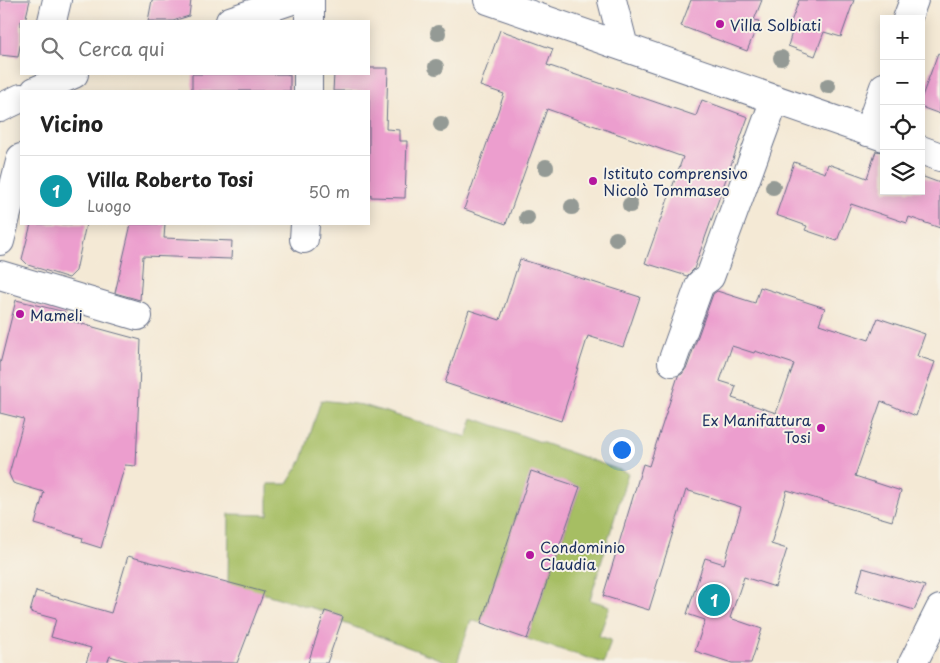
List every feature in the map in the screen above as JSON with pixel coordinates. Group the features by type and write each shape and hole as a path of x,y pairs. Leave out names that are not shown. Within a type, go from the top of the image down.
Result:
{"street":[{"path":"52,20 57,0"},
{"path":"233,20 292,0"},
{"path":"310,0 310,20"},
{"path":"488,0 876,134 881,105"},
{"path":"612,0 624,47"},
{"path":"908,15 914,0"},
{"path":"34,89 71,75"},
{"path":"308,75 308,90"},
{"path":"0,108 20,97"},
{"path":"672,362 700,284 710,278 775,99"},
{"path":"925,151 940,157"},
{"path":"0,242 20,162"},
{"path":"0,275 138,316"},
{"path":"913,663 939,613"}],"green space":[{"path":"321,400 363,405 467,437 473,418 628,473 590,600 610,606 599,636 611,640 604,663 527,639 580,487 531,472 481,623 471,620 457,663 450,663 341,622 343,617 228,583 229,514 268,515 268,484 287,484 302,460"}],"building":[{"path":"0,0 30,0 25,20 20,20 18,57 0,55"},
{"path":"152,0 191,0 189,16 176,20 148,20"},
{"name":"Villa Solbiati","path":"691,0 762,0 754,20 759,21 747,51 681,26"},
{"path":"799,0 854,0 841,37 824,32 815,56 788,46 792,32 788,30"},
{"path":"500,30 553,49 547,65 696,116 702,100 748,117 694,269 687,276 645,263 683,157 547,109 506,224 464,209 504,94 480,86"},
{"path":"938,53 940,54 940,114 925,108 925,88"},
{"path":"370,68 388,68 386,129 400,130 400,141 407,141 405,198 371,197 370,194 370,90 333,90 334,75 370,75"},
{"path":"192,75 290,75 290,90 192,90"},
{"path":"876,151 880,152 880,195 925,195 925,177 940,183 940,228 909,217 907,223 851,204 837,241 805,230 807,226 776,215 794,162 825,173 828,164 867,178"},
{"path":"31,225 86,225 76,271 69,278 28,265 22,259"},
{"path":"131,225 165,225 164,238 232,241 231,259 143,256 140,300 115,293"},
{"path":"520,259 640,297 623,347 588,336 561,421 445,383 469,310 500,320"},
{"path":"760,287 825,308 819,324 869,340 878,318 925,334 917,356 935,362 916,416 881,401 855,476 901,491 892,521 787,490 771,544 787,549 775,587 744,577 730,618 762,629 751,663 732,663 695,651 705,620 687,614 705,558 724,564 741,507 686,490 649,610 603,596 643,464 649,466 678,376 687,367 713,294 717,291 755,303","holes":["732,346 754,353 755,351 794,364 776,413 732,398 736,386 720,381"]},
{"path":"16,300 65,312 64,319 141,340 136,466 125,465 101,548 82,542 83,538 35,524 44,492 13,483 9,474 24,419 0,413 0,364"},
{"name":"Condominio Claudia","path":"531,471 580,487 527,639 481,623"},
{"path":"128,556 264,592 237,663 133,663 110,656 107,663 86,663 91,648 51,637 56,619 30,612 36,591 111,613"},
{"path":"863,568 925,586 914,610 856,592"},
{"path":"325,611 343,617 327,663 308,663"}],"place":[{"name":"Villa Solbiati","path":"720,24"},
{"name":"Istituto comprensivo Nicolò Tommaseo","path":"593,181"},
{"name":"Mameli","path":"20,314"},
{"name":"Ex Manifattura Tosi","path":"821,428"},
{"name":"Condominio Claudia","path":"530,555"},
{"name":"Villa Roberto Tosi","path":"714,600"}]}
